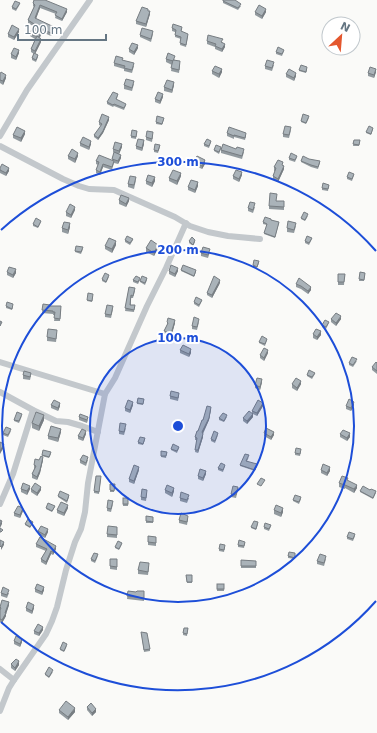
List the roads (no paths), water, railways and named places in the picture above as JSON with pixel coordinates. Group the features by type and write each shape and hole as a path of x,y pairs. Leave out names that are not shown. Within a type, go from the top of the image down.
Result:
{"street":[{"path":"0,136 27,90 90,0"},
{"path":"0,146 63,180 79,186 89,189 114,190 208,232 228,236 260,239"},
{"path":"0,711 9,688 46,634 55,614 85,512 88,483 105,394 115,378 186,223"},
{"path":"0,362 105,394"},
{"path":"0,392 56,421 68,422 98,432"},
{"path":"0,504 13,474 33,410"},
{"path":"0,669 14,680"}]}
